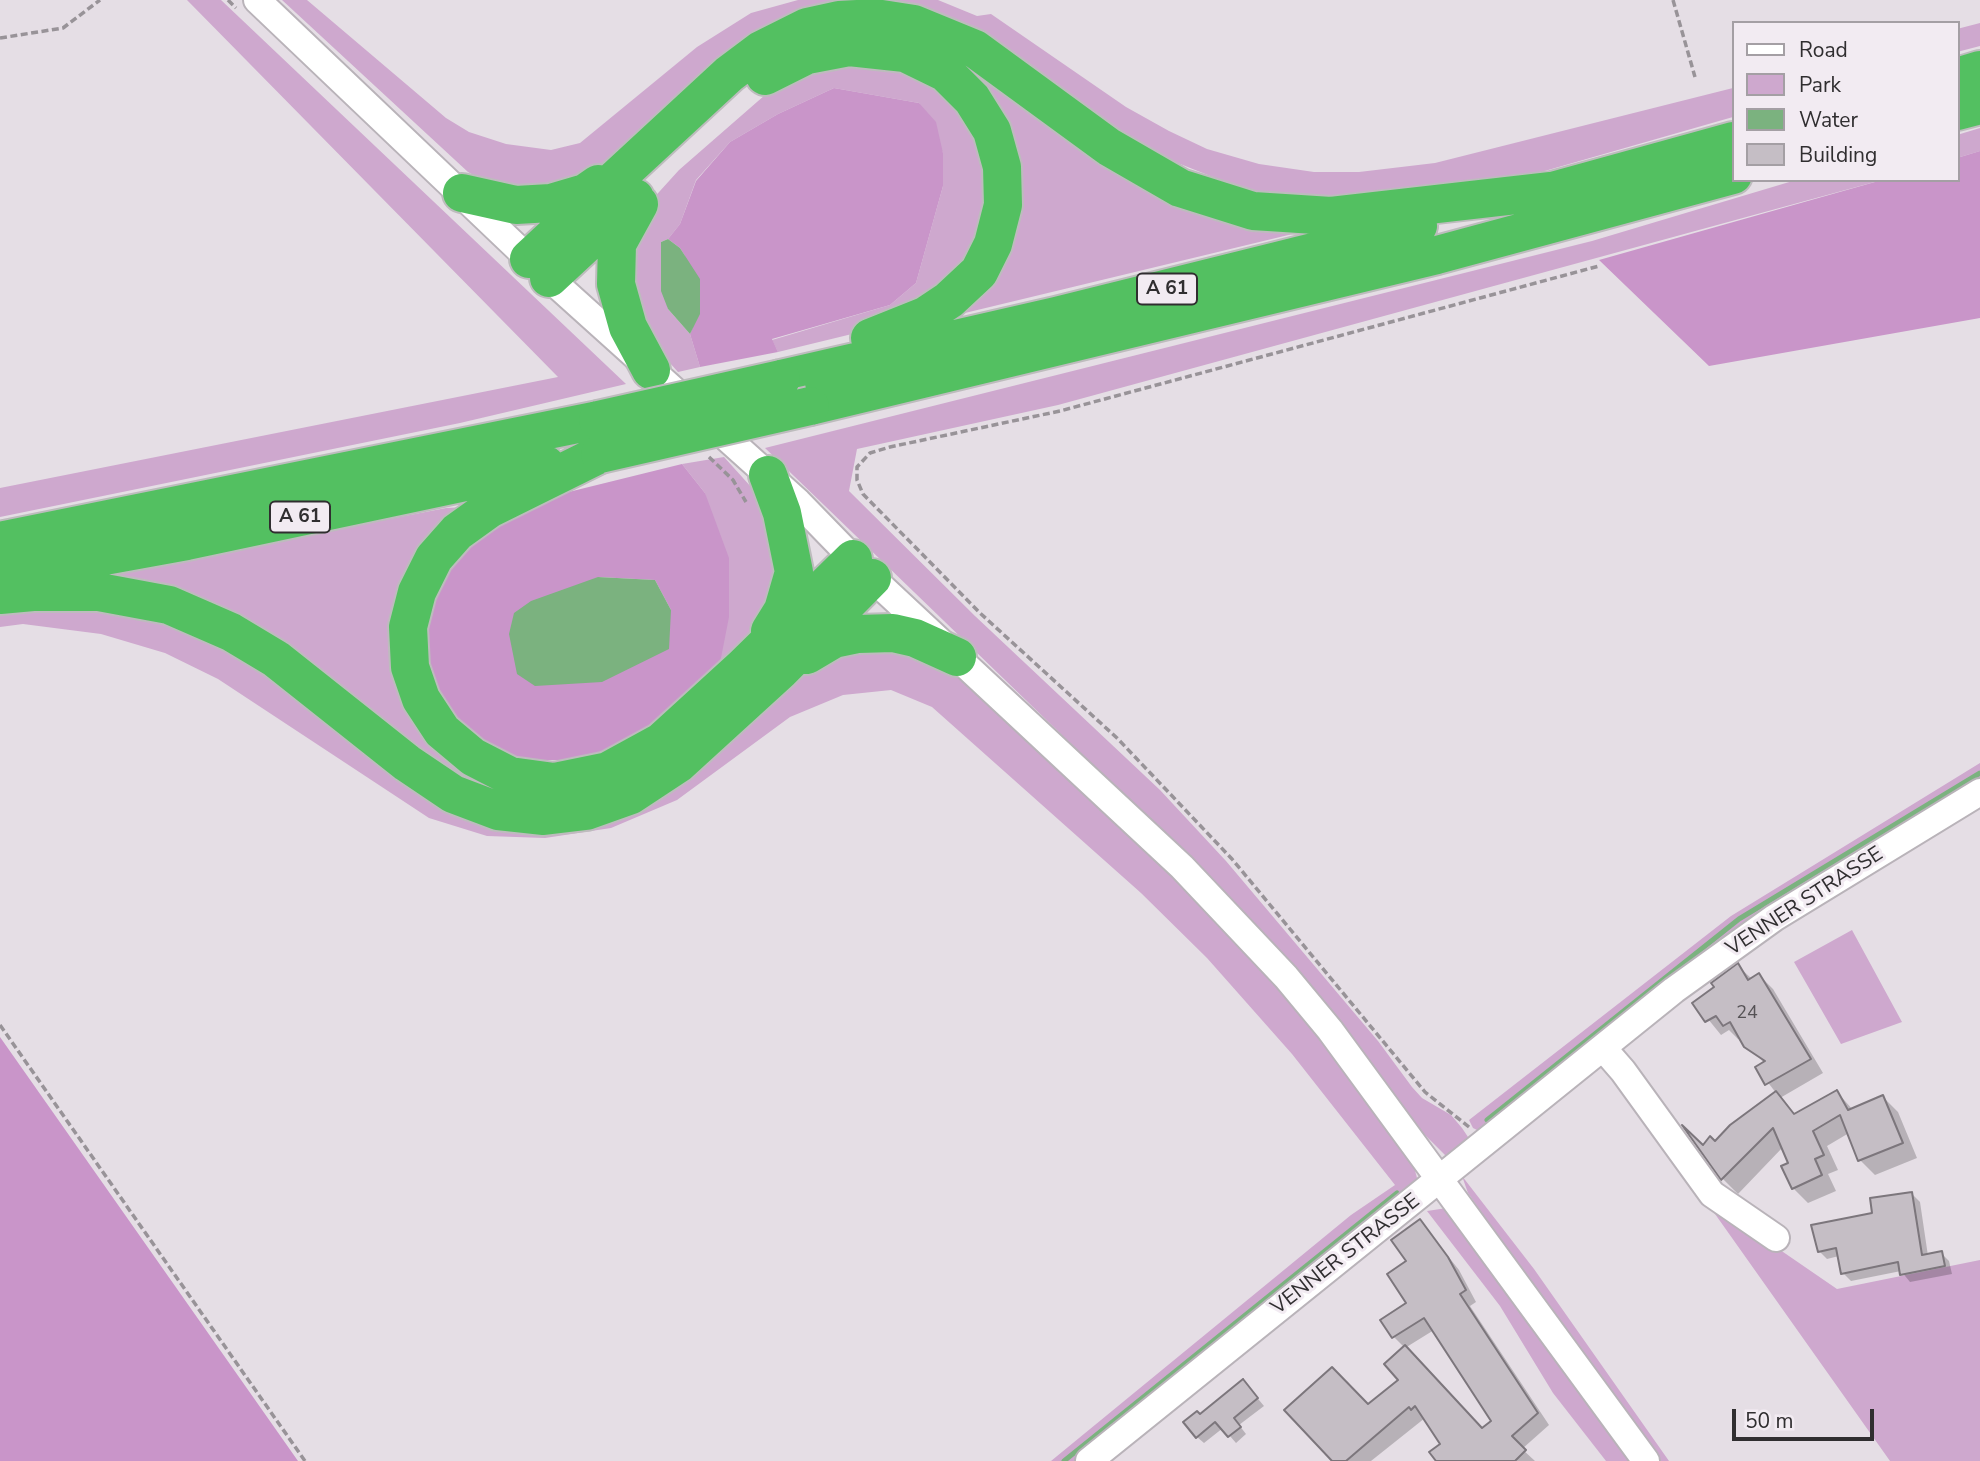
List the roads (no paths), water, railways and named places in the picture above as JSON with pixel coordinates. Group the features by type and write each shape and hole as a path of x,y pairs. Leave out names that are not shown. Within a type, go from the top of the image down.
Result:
{"highway":[{"path":"651,370 628,327 616,284 617,244 653,164 729,74 761,50 807,27 839,20 875,18 914,24 975,49 1108,147 1180,188 1253,211 1331,216 1551,191"},
{"path":"539,269 653,164 754,82 807,55 849,47 905,53 946,74 972,99 992,131 1002,167 1003,205 993,244 979,272 949,300 925,316 899,329 816,355 780,379"},
{"path":"1959,76 1980,70"},
{"path":"1959,110 1980,105"},
{"name":"A 61","path":"0,575 187,541 599,437 780,379 1206,280 1731,142"},
{"path":"462,192 516,205 551,203 584,193 653,164"},
{"name":"A 61","path":"0,541 599,437 810,406 1424,258 1731,176"},
{"path":"599,437 457,532 434,558 417,592 408,627 410,667 421,699 442,731 473,757 510,776 554,782 608,771 661,742 743,667 863,569"},
{"path":"743,667 776,623 791,590 794,572 786,527 768,475"},
{"path":"0,596 33,592 99,592 169,605 231,632 276,659 407,764 453,794 498,811 544,816 586,811 631,795 678,764 781,670 863,569"},
{"path":"781,670 834,639 858,634 893,633 915,638 957,657"}],"street":[{"path":"257,0 462,192 539,269 768,475 863,569 1182,867 1286,977 1441,1178 1646,1461"},
{"name":"VENNER STRASSE","path":"1089,1461 1674,990 1774,918 1980,792"},
{"path":"1603,1048 1623,1071 1712,1194 1776,1238"}],"water":[{"path":"668,239 680,248 700,279 700,314 690,334 668,309 661,291 661,242"},
{"path":"598,577 655,580 671,610 669,649 602,682 535,686 517,674 509,634 514,613 531,601"}],"waterway":[{"path":"1487,1120 1739,919 1980,773"},
{"path":"1064,1461 1397,1193"}]}
